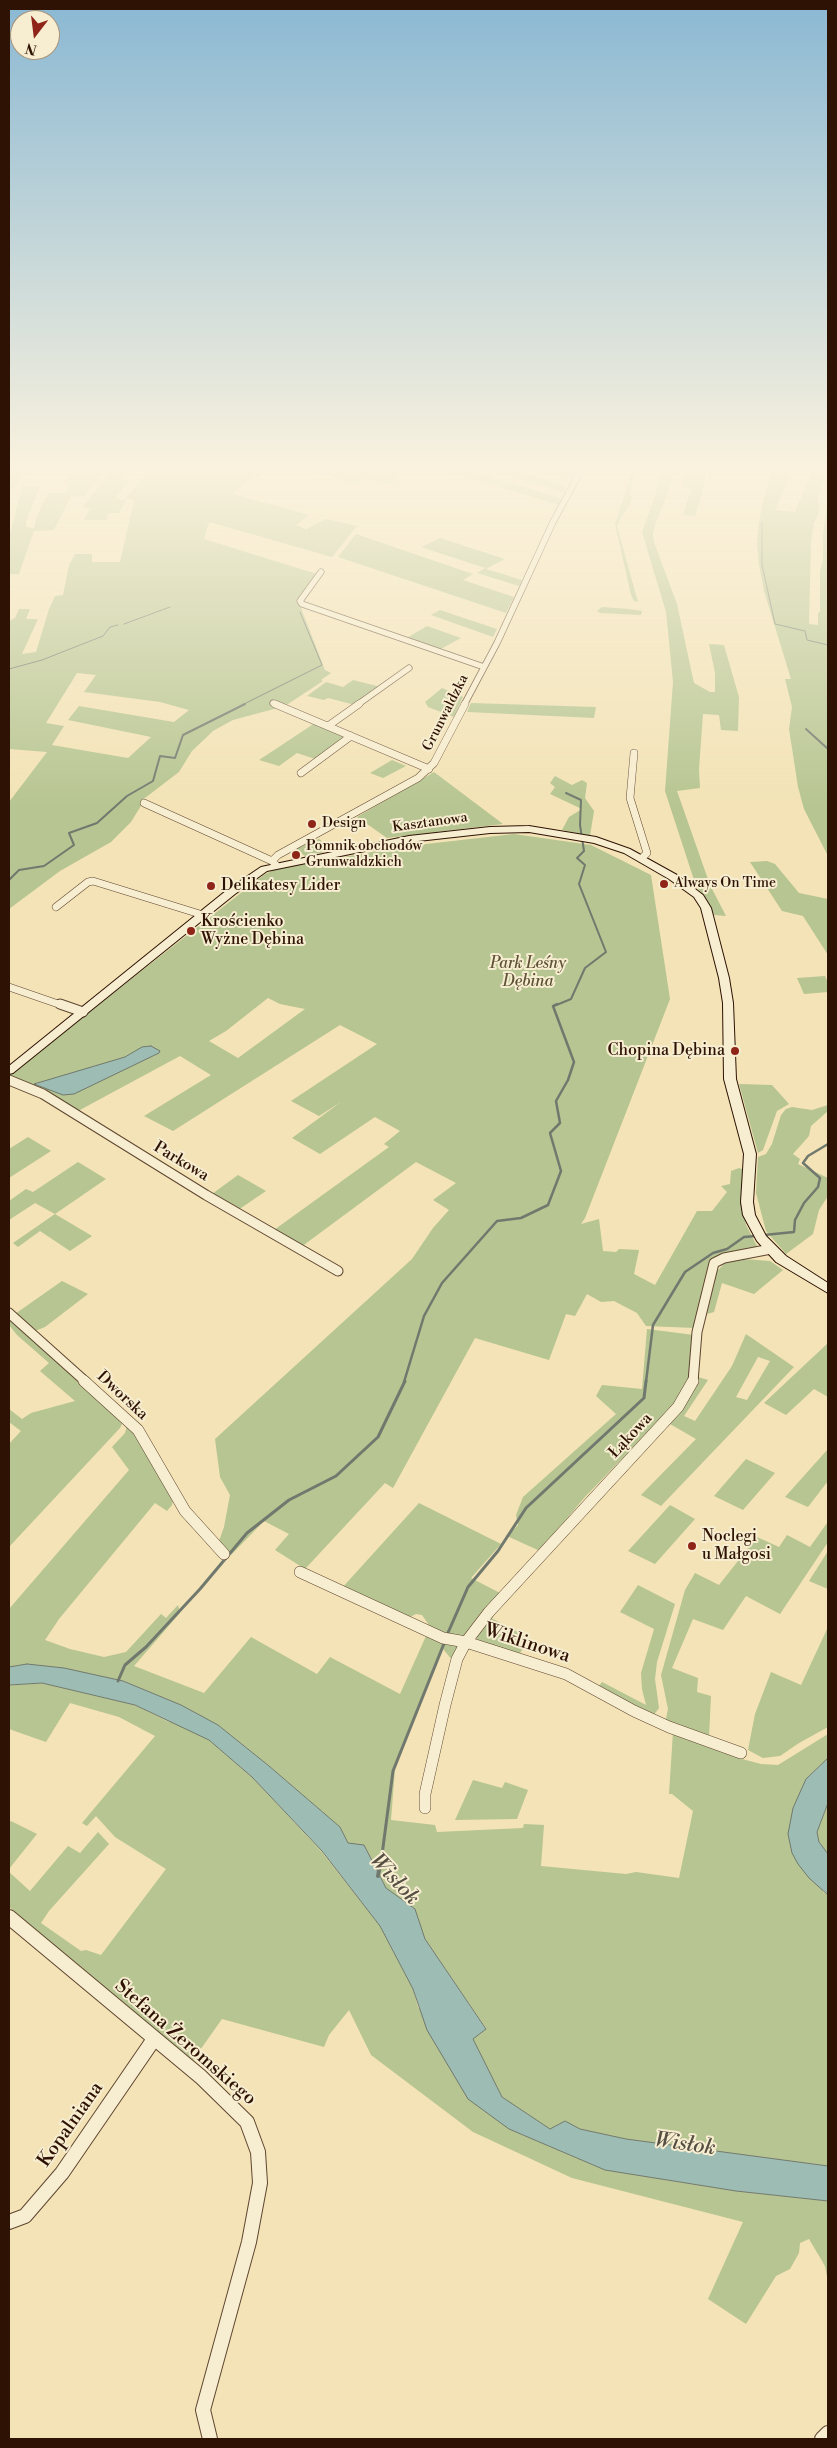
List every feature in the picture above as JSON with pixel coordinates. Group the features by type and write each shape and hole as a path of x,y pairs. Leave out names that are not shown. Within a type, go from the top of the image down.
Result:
{"street":[{"name":"Grunwaldzka","path":"316,579 300,602 302,604 484,667"},
{"name":"Grunwaldzka","path":"274,863 278,855 382,798 429,769 440,753 527,579"},
{"path":"328,726 409,668"},
{"name":"Grunwaldzka","path":"273,704 429,769"},
{"path":"301,773 351,736"},
{"path":"634,753 630,798 647,853 643,858"},
{"path":"144,803 274,863"},
{"name":"Kasztanowa","path":"9,1070 251,877 274,863 442,834 512,828 580,836 610,844 643,858 693,891 706,908 724,978 728,1003 730,1079 750,1154 748,1202 750,1215 759,1235 771,1249"},
{"path":"56,907 88,882 93,882 203,915"},
{"path":"9,987 83,1012"},
{"name":"Parkowa","path":"9,1080 43,1094 206,1195 338,1271"},
{"path":"771,1249 787,1264 828,1289"},
{"name":"Łąkowa","path":"466,1642 489,1612 678,1407 694,1380 697,1332 710,1272 714,1263 724,1258 771,1249"},
{"name":"Dworska","path":"9,1313 138,1430 186,1511 224,1554"},
{"name":"Wiklinowa","path":"300,1572 412,1625 448,1639 466,1642 566,1674 669,1728 741,1753"},
{"path":"425,1808 424,1794 429,1770 457,1659 466,1642"},
{"name":"Stefana Żeromskiego","path":"9,1917 230,2103 247,2122 258,2152 260,2183 249,2242 203,2410 210,2439"},
{"name":"Kopalniana","path":"9,2222 25,2216 62,2173 154,2039"},
{"path":"822,2439 828,2433"}],"green space":[{"path":"66,579 313,579 297,602 303,605 301,608 325,670 331,673 321,680 323,681 285,706 233,720 213,731 192,751 179,772 141,801 142,804 131,822 111,842 60,871 9,909 9,802 47,752 9,749 9,621 15,618 19,609 30,609 26,619 38,619 22,654 36,652 49,609 55,596 63,595","holes":["77,673 96,675 84,692 160,702 189,710 174,722 79,706 68,720 151,737 128,758 52,745 64,726 46,723"]},
{"path":"405,579 464,579 514,597 506,613"},
{"path":"497,579 522,580 519,586"},
{"path":"627,579 632,579 638,602 634,601"},
{"path":"656,579 668,579 677,604 694,683 710,692 715,692 715,673 709,644 724,645 739,697 738,731 721,730 719,715 703,714 699,769 700,788 677,791 710,885 726,916 714,915 709,903 696,886 665,791 673,682 666,612"},
{"path":"762,579 810,579 809,624 818,625 820,579 828,579 828,856 804,809 798,787 789,729 792,707 785,679 791,679"},
{"path":"602,607 642,611 641,615 600,613 597,611"},
{"path":"440,610 497,629 493,637 431,615"},
{"path":"427,626 461,638 439,650 405,639"},
{"path":"353,680 381,687 355,705 328,698 324,700 307,696 326,682 343,687"},
{"path":"442,688 463,697 454,717 428,707 425,702"},
{"path":"471,703 596,707 594,718 467,712"},
{"path":"315,723 348,737 318,760 297,753 279,766 259,760"},
{"path":"392,760 406,766 383,778 370,773"},
{"path":"434,772 503,824 387,838 357,817"},
{"path":"555,776 572,785 582,780 587,783 585,798 594,811 590,836 562,830 569,817 582,809 550,794 555,787 550,783"},
{"name":"Park Leśny Dębina","path":"514,834 591,845 651,875 670,999 585,1218 581,1224 599,1219 603,1251 616,1252 619,1249 639,1250 634,1274 655,1285 697,1211 712,1211 727,1192 721,1186 730,1184 731,1171 739,1168 745,1170 741,1199 746,1225 757,1246 753,1250 714,1260 708,1266 695,1328 646,1326 637,1313 614,1301 601,1302 587,1294 575,1316 566,1314 549,1360 475,1338 393,1488 385,1483 305,1569 275,1550 289,1534 264,1521 231,1555 219,1541 224,1527 230,1495 220,1477 215,1439 412,1259 433,1228 449,1210 433,1200 456,1183 416,1162 301,1247 274,1230 389,1147 384,1144 400,1131 375,1117 320,1154 292,1138 341,1102 319,1116 291,1101 377,1044 340,1025 173,1131 144,1116 211,1075 180,1056 78,1111 9,1075 265,874 276,869 400,847","holes":["268,998 280,1004 305,1009 238,1058 209,1041 226,1031"]},
{"path":"319,839 334,850 305,856 296,849"},
{"path":"767,861 775,864 799,893 828,899 828,955 803,916 782,911 750,862"},
{"path":"825,976 828,983 828,992 804,994 797,978"},
{"path":"739,1084 772,1085 789,1104 777,1111 763,1150 758,1153"},
{"path":"828,1105 828,1111 811,1126 809,1136 793,1154 800,1159 798,1164 828,1178 828,1196 819,1210 813,1234 786,1254 766,1231 756,1193 758,1157 766,1154 772,1144 781,1115 786,1109 792,1107 812,1110"},
{"path":"28,1137 51,1151 9,1178 9,1149"},
{"path":"78,1162 106,1179 55,1214 35,1203 9,1220 9,1201 26,1189 33,1192"},
{"path":"238,1175 266,1191 238,1210 212,1194"},
{"path":"55,1214 92,1236 70,1251 40,1231 18,1247 13,1243"},
{"path":"744,1259 770,1261 783,1270 754,1294 722,1283 714,1312 707,1314 717,1271 726,1262"},
{"path":"62,1281 88,1294 45,1327 35,1331 15,1314"},
{"path":"9,1319 123,1422 120,1428 9,1547 9,1444 21,1431 9,1422 9,1409 22,1419 31,1413 75,1401 40,1371 49,1363 17,1335 9,1325"},
{"path":"647,1329 694,1335 689,1376 681,1397 584,1498 540,1551 507,1536 518,1525 516,1515 523,1497 616,1414 596,1396 602,1385 642,1389"},
{"path":"746,1334 794,1367 661,1506 641,1495 696,1439 670,1424 685,1406 698,1377 708,1380 684,1416 695,1421 732,1366","holes":["758,1357 770,1361 747,1400 736,1397"]},
{"path":"828,1343 828,1397 814,1389 786,1415 764,1403"},
{"path":"127,1426 131,1427 173,1500 172,1505 167,1511 155,1503 59,1619 45,1640 70,1649 104,1657 126,1652 161,1614 166,1618 178,1605 180,1613 134,1666 204,1693 251,1637 317,1674 330,1657 400,1694 426,1636 458,1646 459,1650 453,1661 443,1649 415,1717 395,1769 391,1820 435,1825 437,1832 523,1828 524,1824 544,1825 541,1866 626,1874 636,1872 679,1878 693,1811 672,1794 669,1794 673,1732 742,1759 761,1764 778,1765 828,1734 828,1758 806,1779 823,1892 828,1895 828,2166 626,2139 580,2129 565,2121 550,2129 502,2097 472,2038 486,2028 425,1939 415,1909 386,1888 364,1845 348,1843 340,1827 269,1766 218,1725 181,1705 123,1681 27,1664 9,1667 9,1609 129,1470 112,1447 125,1433"},
{"path":"828,1449 828,1481 808,1507 785,1497"},
{"path":"746,1459 775,1473 743,1510 714,1496"},
{"path":"419,1503 501,1544 471,1578 500,1593 465,1636 460,1637 431,1628 422,1615 416,1614 406,1619 342,1588"},
{"path":"670,1505 695,1519 655,1564 628,1551"},
{"path":"827,1523 828,1542 780,1614 746,1596 723,1630 693,1619 672,1668 698,1678 697,1692 711,1696 709,1737 665,1723 668,1709 661,1675 685,1590 695,1573 719,1585 757,1537 779,1547 787,1535 810,1547"},
{"path":"828,1551 828,1589 809,1581"},
{"path":"638,1585 675,1604 657,1662 655,1679 659,1708 653,1716 598,1687 602,1682 646,1705 641,1673 654,1629 620,1612"},
{"path":"491,1618 529,1638 519,1655 479,1644 476,1636"},
{"path":"828,1627 828,1727 780,1756 763,1758 748,1750 755,1714 771,1672 801,1685"},
{"path":"42,1683 135,1705 167,1721 177,1723 209,1740 252,1777 321,1851 380,1926 413,1989 418,2007 509,2129 605,2170 736,2191 828,2201 828,2282 825,2266 809,2239 800,2243 799,2253 790,2269 776,2276 746,2324 708,2299 743,2222 572,2178 473,2132 371,2055 349,2010 329,2035 324,2047 222,2019 193,2060 9,1907 9,1872 30,1891 68,1846 80,1853 98,1832 109,1844 49,1911 41,1923 81,1951 86,1950 101,1955 166,1869 115,1837 96,1816 87,1826 82,1823 155,1736 119,1717 70,1703 46,1742 9,1729 9,1685"},
{"path":"473,1780 502,1788 505,1782 528,1790 517,1819 455,1820"},
{"path":"828,1803 828,1854 819,1842 817,1832"},
{"path":"11,1821 37,1834 9,1869 9,1823"}],"water":[{"path":"151,1046 160,1051 159,1053 74,1094 63,1095 34,1084 125,1057 142,1047"},
{"path":"27,1664 64,1668 123,1681 181,1705 218,1725 269,1766 340,1827 348,1843 364,1845 386,1888 415,1909 425,1939 486,2029 473,2039 502,2097 550,2129 565,2121 580,2129 626,2139 828,2166 828,2201 736,2191 605,2170 509,2129 468,2099 427,2030 413,1989 380,1926 322,1851 252,1777 209,1740 135,1705 42,1683 9,1685 9,1667"},
{"path":"828,1758 828,1803 817,1832 819,1842 828,1854 828,1895 809,1878 798,1864 792,1853 788,1834 793,1808 806,1779"}],"waterway":[{"path":"765,579 775,624 805,631 807,640 828,645"},
{"path":"124,624 170,607"},
{"path":"242,705 322,665 300,612"},
{"path":"9,669 42,660 103,636 110,627 118,625"},
{"path":"9,880 19,870 44,866 74,845 69,833 97,823 127,796 153,781 160,756 175,758 183,735 245,704"},
{"path":"806,729 828,749"},
{"path":"554,1006 571,999 585,968 606,952 579,884 585,865 577,858 584,851 580,825 581,800 566,793"},
{"path":"404,1382 424,1316 442,1283 497,1221 521,1218 548,1205 561,1171 550,1133 560,1123 556,1101 568,1080 574,1062 553,1006 557,1004"},
{"path":"764,1235 794,1232 795,1220 804,1203 818,1187 820,1178 803,1163 808,1156 828,1144"},
{"path":"646,1382 653,1325 685,1272 713,1253 727,1249 744,1237 756,1236"},
{"path":"118,1681 125,1665 146,1647 200,1589 247,1533 289,1500 336,1476 378,1437 405,1381"},
{"path":"447,1635 468,1587 498,1551 526,1508 644,1398 646,1381"},
{"name":"Wisłok","path":"382,1855 393,1771 445,1641"},
{"name":"Wisłok","path":"378,1876 382,1854"}],"place":[{"name":"Design","path":"312,824"},
{"name":"Pomnik obchodów Grunwaldzkich","path":"296,855"},
{"name":"Always On Time","path":"664,884"},
{"name":"Delikatesy Lider","path":"211,886"},
{"name":"Krościenko Wyżne Dębina","path":"191,931"},
{"name":"Chopina Dębina","path":"735,1051"},
{"name":"Noclegi u Małgosi","path":"692,1546"}]}
